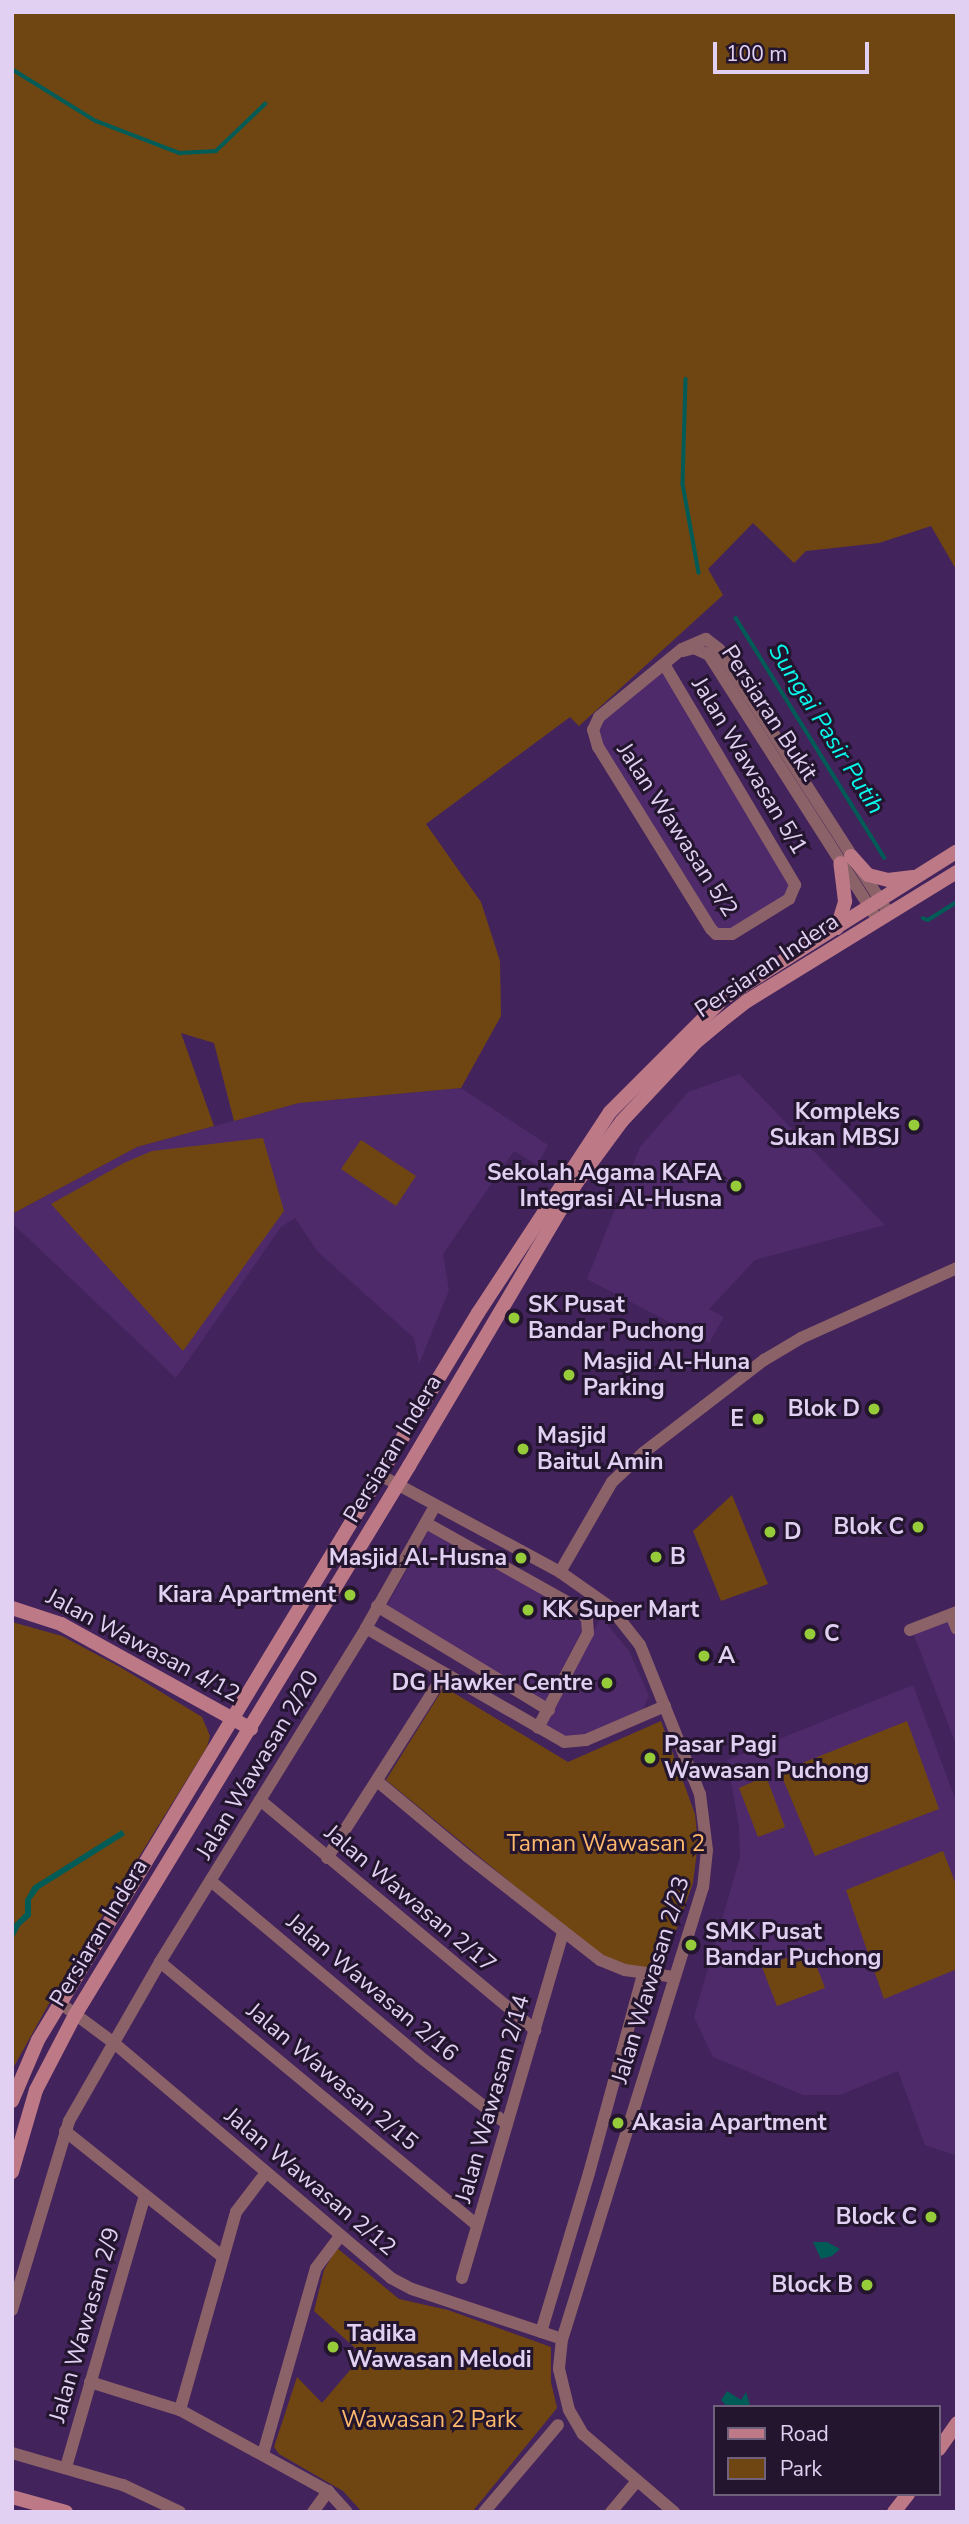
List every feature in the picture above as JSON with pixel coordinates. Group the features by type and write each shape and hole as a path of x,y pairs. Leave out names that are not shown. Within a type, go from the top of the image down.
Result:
{"main road":[{"name":"Persiaran Indera","path":"12,2172 36,2090 75,2015 251,1729 577,1182 622,1121 695,1043 729,1015 879,911 916,877 957,851"},
{"path":"845,859 868,875 888,880 916,877"},
{"path":"837,928 845,901 845,859"},
{"name":"Persiaran Indera","path":"12,2101 38,2040 60,2003 478,1312 610,1111 724,998 837,928 879,911 957,872"},
{"name":"Jalan Wawasan 4/12","path":"12,1608 61,1623 251,1729"},
{"path":"218,1742 208,1705 243,1701"},
{"path":"941,2446 957,2423"},
{"path":"894,2512 906,2496"},
{"path":"12,2497 66,2512"}],"street":[{"name":"Persiaran Bukit","path":"675,655 700,640 713,642 719,649 879,911"},
{"name":"Jalan Wawasan 5/2","path":"675,655 599,716 594,723 594,737 711,929 716,934 732,934 763,917"},
{"name":"Jalan Wawasan 5/1","path":"664,664 793,880 792,895 763,917"},
{"path":"560,1572 612,1482 634,1461 764,1360 801,1338 957,1268"},
{"name":"Jalan Wawasan 2/23","path":"380,1475 560,1572 596,1595 632,1632 700,1794 707,1850 703,1887 562,2339 560,2381 575,2423 674,2512"},
{"name":"Jalan Wawasan 2/20","path":"12,2310 65,2131 160,1962 212,1882 366,1628 435,1506"},
{"path":"426,1523 583,1612 589,1626 588,1633 538,1728"},
{"path":"377,1606 549,1710"},
{"path":"910,1630 954,1614 957,1629"},
{"path":"366,1628 538,1728 554,1740 571,1744 665,1706"},
{"path":"327,1858 445,1674"},
{"path":"377,1781 600,1960 643,1974 674,1977"},
{"name":"Jalan Wawasan 2/17","path":"260,1800 535,2030"},
{"name":"Jalan Wawasan 2/16","path":"212,1882 419,2056 507,2124"},
{"name":"Jalan Wawasan 2/14","path":"462,2278 564,1932"},
{"name":"Jalan Wawasan 2/15","path":"160,1962 477,2225"},
{"path":"541,2332 589,2173 643,1974"},
{"name":"Jalan Wawasan 2/12","path":"60,2003 114,2043 265,2174 391,2278 412,2289 562,2339"},
{"path":"65,2131 223,2257"},
{"path":"180,2410 236,2212 265,2174"},
{"name":"Jalan Wawasan 2/9","path":"66,2467 145,2194"},
{"path":"263,2454 316,2268 340,2236"},
{"path":"90,2382 180,2410 328,2491 347,2512"},
{"path":"484,2512 558,2425"},
{"path":"12,2453 123,2484 180,2512"},
{"path":"611,2512 637,2481"},
{"path":"313,2512 328,2491"}],"shaded area":[{"path":"662,671 790,883 787,895 731,929 719,931 601,743 598,723"},
{"name":"Sekolah Agama KAFA Integrasi Al-Husna","path":"739,1074 885,1225 755,1260 709,1309 724,1317 709,1343 587,1279 640,1147 688,1092"},
{"path":"461,1088 548,1145 537,1165 514,1151 443,1254 449,1290 419,1364 414,1338 318,1252 295,1218 281,1227 176,1378 12,1223 12,1214 137,1147 299,1103"},
{"path":"430,1529 578,1612 585,1624 545,1702 386,1607"},
{"path":"957,1616 957,1747 913,1633"},
{"name":"DG Hawker Centre","path":"601,1617 629,1651 649,1696 642,1711 569,1740 544,1727"},
{"path":"913,1685 957,1804 957,2156 925,2145 898,2071 840,2095 803,2095 713,2057 694,2017 740,1857 739,1826 727,1760"},
{"path":"122,1830 125,1835 39,1889 31,1900 31,1916 20,1926 12,1941 12,1926 25,1913 25,1900 33,1886"},
{"path":"813,2242 827,2242 840,2249 832,2256 821,2259"},
{"path":"727,2391 741,2400 746,2392 750,2405 725,2405 721,2400"}],"green space":[{"path":"12,12 957,12 957,571 931,526 879,543 806,551 794,563 753,523 708,569 723,595 579,726 570,717 426,824 481,902 500,961 501,1016 461,1088 299,1103 234,1121 214,1043 181,1033 214,1126 137,1147 12,1214"},
{"path":"263,1138 284,1211 183,1351 51,1204 124,1163 152,1151"},
{"path":"361,1140 416,1176 396,1206 341,1169"},
{"path":"732,1495 768,1584 721,1601 693,1531"},
{"path":"12,1622 62,1636 120,1667 202,1717 210,1736 207,1747 56,1991 12,2070"},
{"name":"Taman Wawasan 2","path":"444,1687 568,1762 661,1721 695,1814 698,1843 693,1883 662,1970 626,1967 601,1957 386,1780"},
{"path":"907,1721 939,1809 815,1856 780,1772"},
{"path":"766,1776 785,1827 758,1837 739,1788"},
{"path":"943,1851 957,1887 957,1969 884,1999 846,1890"},
{"path":"810,1949 825,1988 777,2006 762,1967"},
{"name":"Wawasan 2 Park","path":"337,2248 399,2299 448,2310 551,2347 551,2382 557,2408 472,2512 362,2512 343,2491 279,2454 274,2447 297,2377 322,2403 363,2355 314,2311 324,2270"}],"waterway":[{"path":"12,69 96,121 180,153 216,151 265,104"},
{"name":"Sungai Pasir Putih","path":"686,379 683,484 699,573"},
{"name":"Sungai Pasir Putih","path":"736,618 885,858"},
{"name":"Sungai Pasir Putih","path":"923,918 928,920 957,902"}],"place":[{"name":"Kompleks Sukan MBSJ","path":"914,1125"},
{"name":"Sekolah Agama KAFA Integrasi Al-Husna","path":"736,1186"},
{"name":"SK Pusat Bandar Puchong","path":"514,1318"},
{"name":"Masjid Al-Huna Parking","path":"569,1375"},
{"name":"Blok D","path":"874,1409"},
{"name":"E","path":"758,1419"},
{"name":"Masjid Baitul Amin","path":"523,1449"},
{"name":"Blok C","path":"918,1527"},
{"name":"D","path":"770,1532"},
{"name":"B","path":"656,1557"},
{"name":"Masjid Al-Husna","path":"521,1558"},
{"name":"Kiara Apartment","path":"350,1595"},
{"name":"KK Super Mart","path":"528,1610"},
{"name":"C","path":"810,1634"},
{"name":"A","path":"704,1656"},
{"name":"DG Hawker Centre","path":"607,1683"},
{"name":"Pasar Pagi Wawasan Puchong","path":"650,1758"},
{"name":"SMK Pusat Bandar Puchong","path":"691,1945"},
{"name":"Akasia Apartment","path":"618,2123"},
{"name":"Block C","path":"931,2217"},
{"name":"Block B","path":"867,2285"},
{"name":"Tadika Wawasan Melodi","path":"333,2347"}]}
